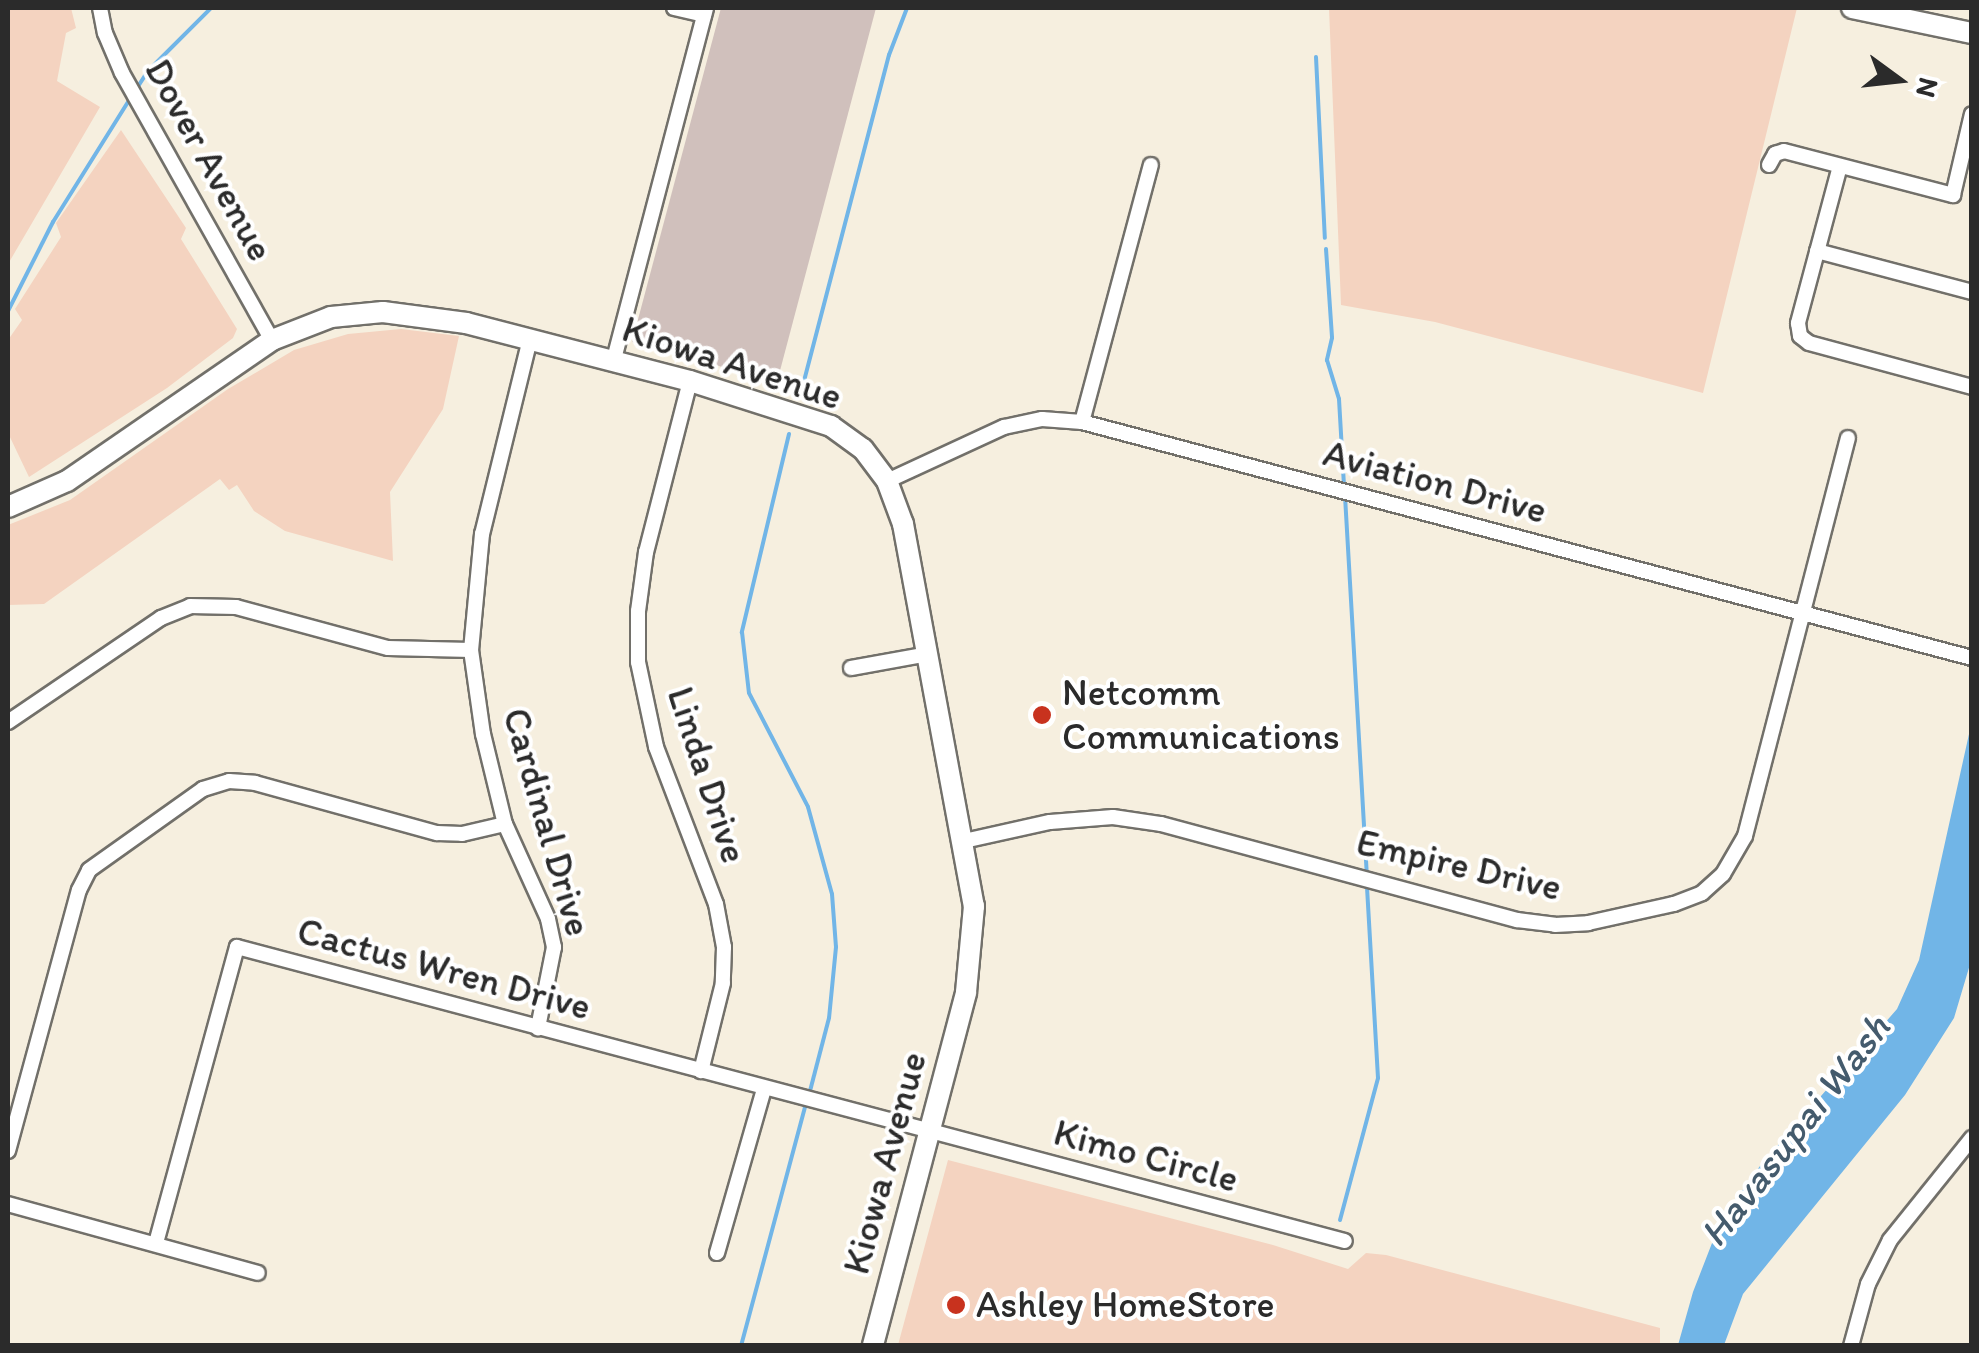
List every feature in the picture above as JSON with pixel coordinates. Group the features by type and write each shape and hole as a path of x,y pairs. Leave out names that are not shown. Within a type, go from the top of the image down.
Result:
{"street":[{"name":"Dover Avenue","path":"100,8 105,33 122,73 272,340"},
{"path":"614,360 705,11 674,8"},
{"path":"1852,8 1972,33"},
{"path":"1954,195 1972,114"},
{"path":"1959,177 1972,150"},
{"path":"1769,165 1774,154 1784,151 1972,200"},
{"path":"1082,422 1151,165"},
{"path":"1840,166 1798,323 1800,336 1810,343 1972,387"},
{"path":"1817,251 1972,292"},
{"name":"Kiowa Avenue","path":"8,506 67,481 272,340 331,317 383,312 451,320 690,381 830,426 863,449 887,480 903,524 974,906 966,993 873,1346"},
{"name":"Cardinal Drive","path":"530,339 482,534 471,650 483,734 505,824 548,919 554,947 538,1028"},
{"name":"Linda Drive","path":"690,381 646,552 638,611 638,662 656,747 716,904 724,947 723,983 701,1071"},
{"name":"Aviation Drive","path":"887,480 1004,427 1042,419 1082,422 1972,658"},
{"name":"Empire Drive","path":"964,841 1050,822 1113,817 1161,824 1517,920 1588,923 1674,904 1702,893 1723,874 1745,836 1848,438"},
{"path":"8,722 161,618 190,606 236,607 388,648 471,650"},
{"path":"851,668 928,654"},
{"path":"8,1152 79,890 89,870 203,788 229,781 255,782 437,833 462,834 505,824"},
{"name":"Cactus Wren Drive","path":"156,1242 237,947 930,1133"},
{"path":"717,1253 764,1089"},
{"name":"Kimo Circle","path":"930,1133 1345,1241"},
{"path":"1851,1346 1868,1284 1890,1240 1972,1138"},
{"path":"8,1204 258,1272"}],"shaded area":[{"path":"8,8 71,8 76,28 66,33 57,81 100,107 8,264"},
{"path":"721,8 876,8 777,382 632,342"},
{"path":"1329,8 1797,8 1703,393 1435,322 1341,305"},
{"path":"121,130 186,228 181,239 237,329 233,338 167,388 29,477 8,433 8,340 22,320 15,309 61,237 56,223"},
{"path":"401,329 459,336 443,409 390,492 393,561 285,531 254,511 237,485 229,490 220,479 44,604 8,605 8,525 70,500 228,389 294,350 348,334"},
{"path":"948,1160 1273,1245 1348,1269 1366,1253 1386,1255 1660,1328 1660,1345 898,1345"}],"water":[{"name":"Havasupai Wash","path":"1971,725 1971,961 1954,1018 1905,1095 1743,1294 1724,1345 1678,1345 1693,1292 1721,1220 1760,1166 1897,1009 1919,960"}],"waterway":[{"path":"135,91 148,71 211,8"},
{"path":"804,381 889,55 907,8"},
{"path":"1316,57 1325,238"},
{"path":"8,311 53,222 130,99"},
{"path":"1326,249 1332,338 1327,360 1339,399 1344,487"},
{"path":"789,434 742,632 749,693 808,807 832,894 836,947 829,1018 809,1095"},
{"path":"1345,496 1367,876"},
{"path":"1340,1220 1378,1078 1367,885"},
{"path":"741,1346 806,1104"}],"place":[{"name":"Netcomm Communications","path":"1042,715"},
{"name":"Ashley HomeStore","path":"956,1305"}]}
